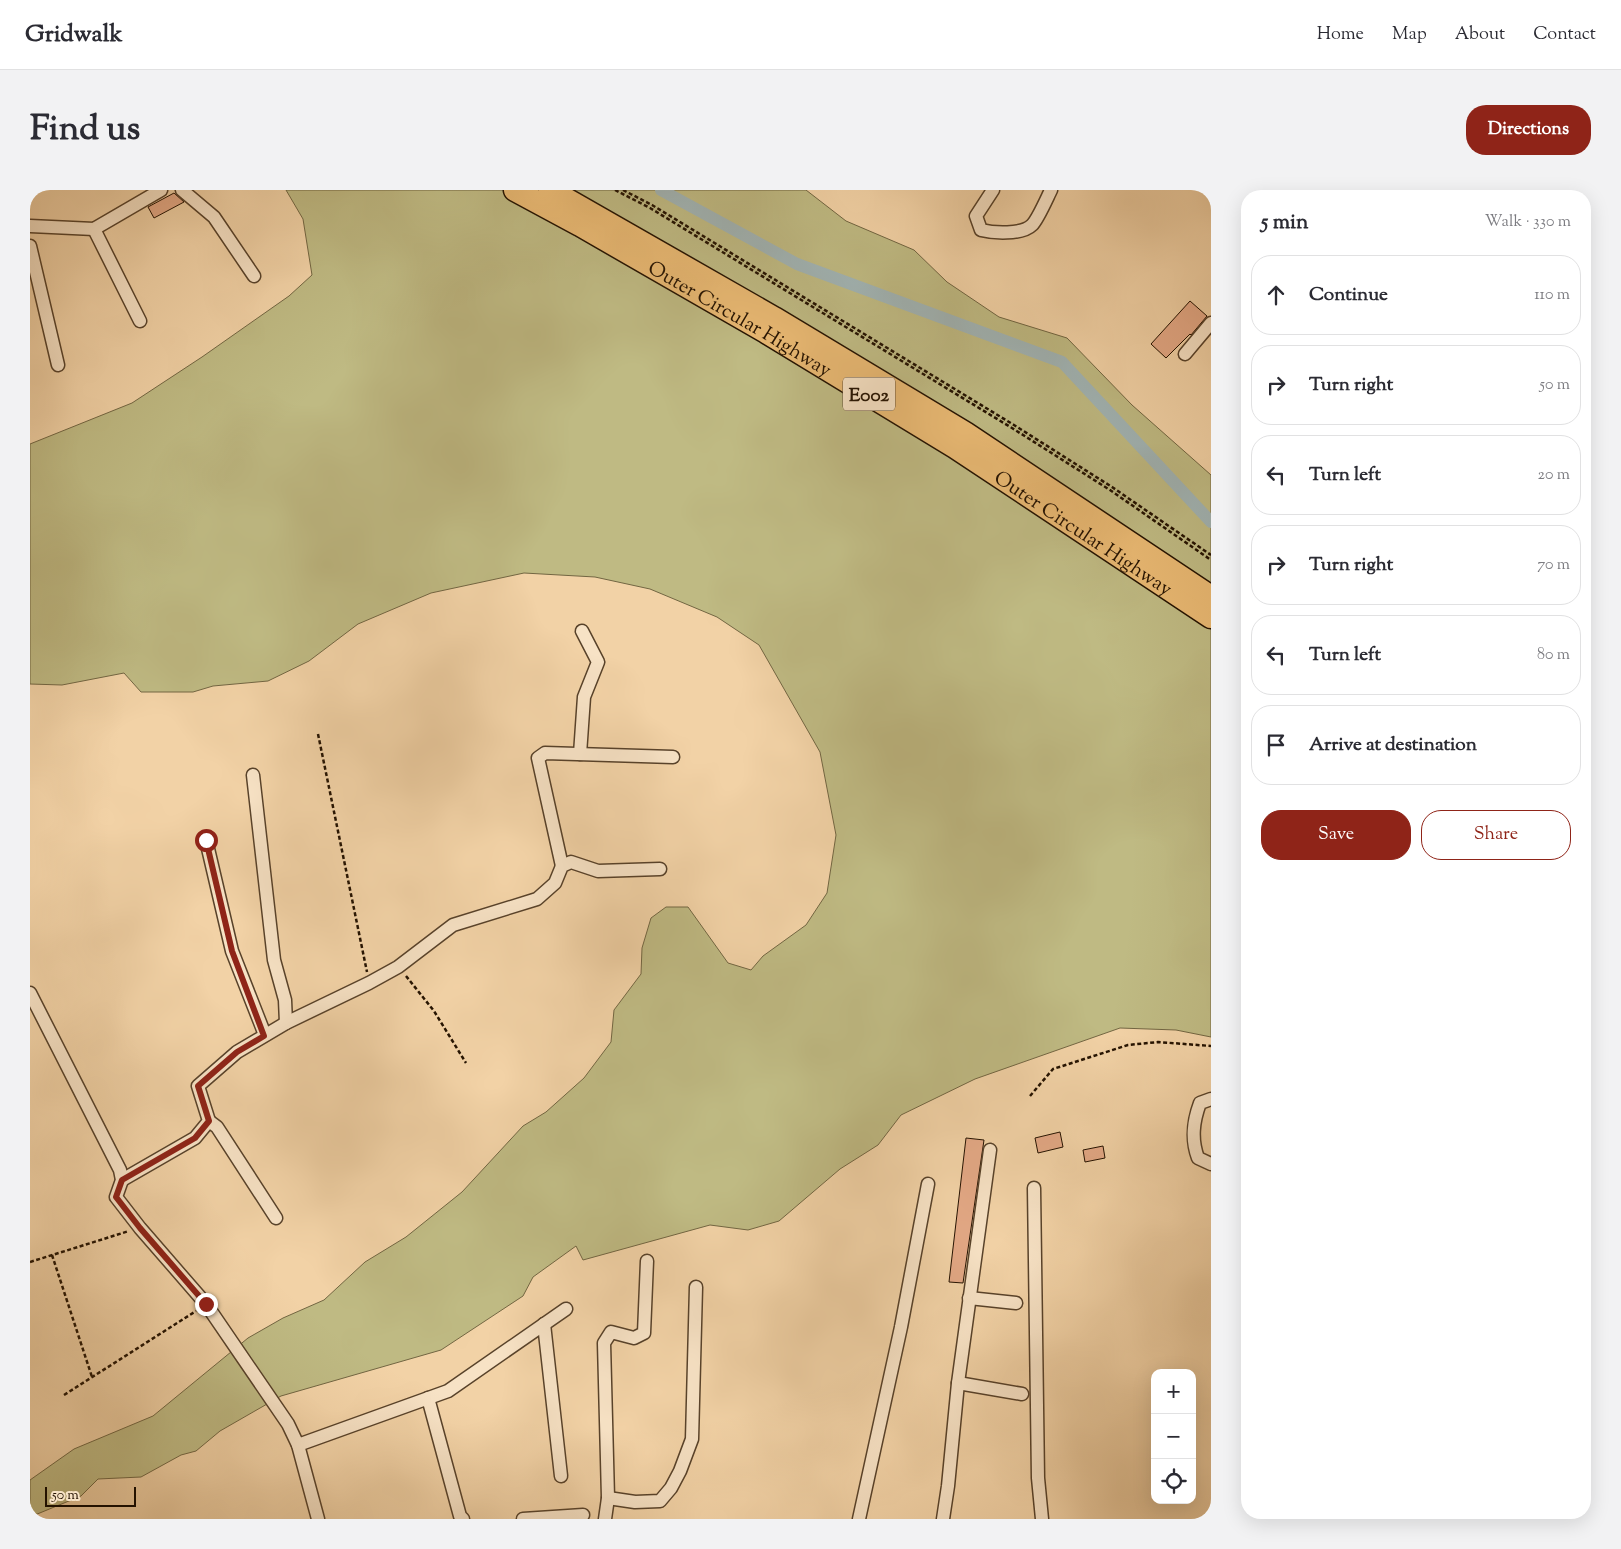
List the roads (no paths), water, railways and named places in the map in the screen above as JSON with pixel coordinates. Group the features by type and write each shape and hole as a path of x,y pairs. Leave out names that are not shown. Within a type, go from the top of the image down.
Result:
{"highway":[{"name":"Outer Circular Highway","path":"515,190 580,225 766,332 956,447 1211,617"},
{"name":"Outer Circular Highway","path":"550,190 774,318 965,433 1211,597"}],"street":[{"path":"30,226 94,230 161,190"},
{"path":"182,190 214,217 254,276"},
{"path":"993,190 976,216 981,230 992,233 1018,231 1032,226 1051,190"},
{"path":"94,230 140,321"},
{"path":"30,246 58,366"},
{"path":"1185,354 1211,323"},
{"path":"580,754 584,697 598,662 582,631"},
{"path":"276,1218 217,1127 209,1121 198,1086 237,1052 286,1023 398,967 454,925 537,899 555,883 562,866 538,758 546,753 674,757"},
{"path":"253,775 274,960 284,1000 286,1023"},
{"path":"206,840 232,951 264,1036"},
{"path":"562,866 570,862 598,871 660,869"},
{"path":"30,993 120,1170 122,1180 116,1197 140,1228 206,1304 288,1424 298,1445 318,1519"},
{"path":"1211,1099 1200,1103 1194,1118 1194,1140 1198,1158 1211,1164"},
{"path":"122,1180 195,1138 209,1121"},
{"path":"942,1519 948,1486 969,1298 990,1150"},
{"path":"859,1519 901,1327 928,1184"},
{"path":"1034,1188 1038,1478 1042,1519"},
{"path":"605,1519 608,1498 604,1343 611,1332 634,1338 644,1333 647,1261"},
{"path":"608,1498 635,1502 660,1502 672,1488 680,1472 692,1439 696,1287"},
{"path":"969,1298 1016,1303"},
{"path":"298,1445 448,1391 566,1309"},
{"path":"544,1324 562,1476"},
{"path":"958,1383 1022,1394"},
{"path":"428,1398 460,1516 463,1519"},
{"path":"522,1519 583,1515"}],"waterway":[{"path":"661,190 797,264 1062,362 1211,522"}]}
